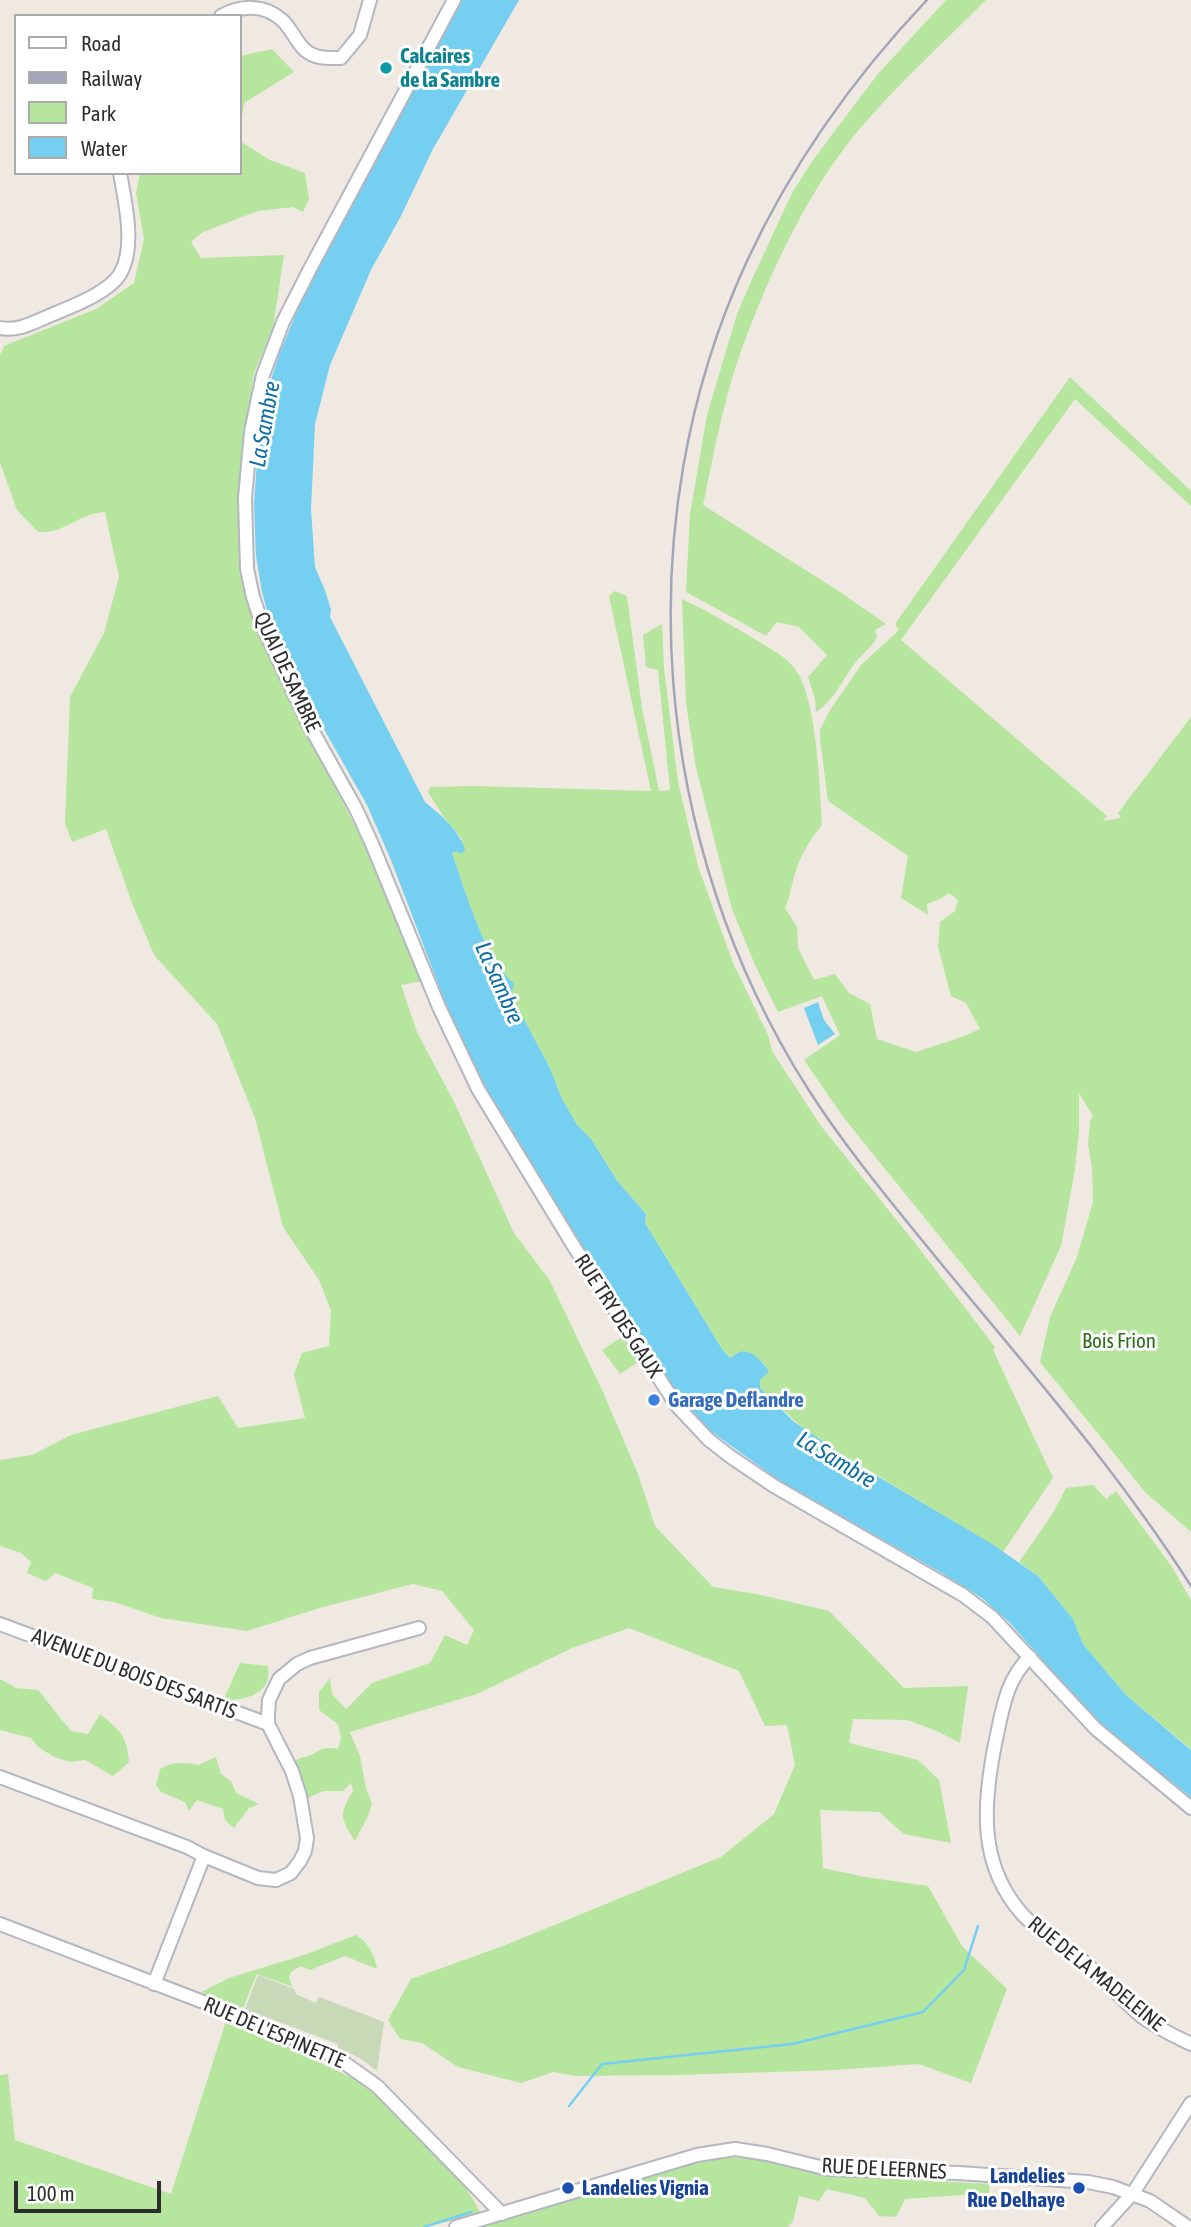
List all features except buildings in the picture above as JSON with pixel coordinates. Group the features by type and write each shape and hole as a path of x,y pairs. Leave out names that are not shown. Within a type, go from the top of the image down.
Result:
{"street":[{"path":"224,14 231,10 250,7 265,9 282,20 306,51 323,59 341,58 360,35 370,0"},
{"name":"QUAI DE SAMBRE","path":"449,1029 367,832 308,723 263,627 247,569 245,498 257,401 263,375 283,322 454,0"},
{"path":"0,328 21,328 74,305 103,289 120,274 128,247 129,232 120,175"},
{"name":"RUE TRY DES GAUX","path":"449,1029 478,1089 511,1146 664,1389 691,1422 731,1457 774,1486 963,1594 992,1617 1096,1730 1191,1808"},
{"name":"AVENUE DU BOIS DES SARTIS","path":"0,1623 268,1724 269,1700 279,1679 297,1664 340,1649 419,1628"},
{"name":"RUE DE LA MADELEINE","path":"1030,1657 1011,1680 994,1753 986,1818 989,1853 1000,1881 1023,1914 1041,1931 1081,1959 1142,2016 1191,2044"},
{"path":"0,1777 187,1847 258,1878 276,1880 291,1873 305,1851 306,1826 292,1771 268,1724"},
{"path":"154,1984 204,1856"},
{"name":"RUE DE L'ESPINETTE","path":"0,1924 336,2057 377,2086 502,2214"},
{"path":"1102,2227 1133,2193 1191,2103"},
{"name":"RUE DE LEERNES","path":"456,2227 697,2155 735,2149 828,2169 959,2173 1075,2181 1112,2187 1133,2193 1167,2211 1188,2227"}],"green space":[{"path":"946,0 986,0 862,126 823,178 806,207 761,299 738,360 703,505 886,624 875,630 875,641 855,663 833,696 816,712 808,677 827,655 799,627 777,622 766,636 686,592 690,514 707,415 737,314 793,191 877,75"},
{"path":"272,49 294,72 244,103 242,118 242,56"},
{"path":"242,142 270,160 305,173 309,199 303,212 293,207 258,211 203,232 191,242 201,258 284,255 273,328 254,373 245,435 247,598 256,628 362,840 406,938 423,981 401,985 417,1032 454,1102 514,1233 550,1281 603,1392 638,1474 655,1526 713,1587 829,1611 904,1688 968,1686 960,1743 907,1720 853,1719 849,1743 918,1760 939,1780 951,1843 904,1834 879,1812 820,1810 823,1868 928,1886 962,1946 1007,1989 971,2083 919,2064 836,2070 678,2075 576,2076 553,2072 521,2083 458,2067 422,2043 400,2039 388,2020 411,1979 503,1946 721,1857 774,1814 795,1765 787,1725 765,1726 739,1671 629,1628 572,1648 477,1694 350,1732 360,1756 372,1804 355,1841 343,1816 345,1805 353,1791 351,1783 343,1791 323,1791 308,1798 299,1780 295,1761 324,1749 338,1749 341,1738 338,1724 319,1710 319,1692 330,1678 332,1694 346,1709 372,1683 430,1663 445,1635 467,1645 474,1630 442,1591 413,1584 323,1607 247,1631 161,1618 114,1602 92,1599 93,1588 55,1573 46,1581 27,1573 31,1562 21,1553 0,1546 0,1460 32,1455 71,1435 218,1396 238,1428 305,1418 294,1374 302,1353 329,1346 331,1311 319,1280 283,1227 255,1118 217,1024 154,955 106,829 72,842 65,823 70,697 104,633 119,577 105,512 86,516 56,530 38,532 17,510 0,463 0,355 4,346 96,309 134,283 144,239 136,193 140,175 242,175"},
{"name":"Bois Frion","path":"1070,377 1191,491 1191,506 1075,399 901,640 1107,816 1103,821 1121,818 1118,813 1191,717 1191,1532 1146,1493 1040,1362 1050,1317 1077,1257 1093,1202 1088,1145 1090,1120 1093,1116 1079,1093 1075,1169 1061,1246 1020,1336 844,1118 804,1060 840,1035 822,996 778,1012 732,909 696,768 686,703 682,599 725,621 778,653 792,665 802,683 813,721 822,825 801,858 785,908 797,927 798,948 814,980 835,974 849,993 870,1004 877,1039 916,1052 980,1029 966,1003 951,996 938,947 940,922 955,911 958,900 949,893 927,904 928,915 901,898 908,856 828,801 820,730 830,710 861,665 899,630 895,624"},
{"path":"615,591 627,596 642,708 659,791 670,790 658,670 646,667 643,635 662,624 664,668 678,782 698,866 733,963 768,1035 772,1051 821,1126 995,1347 993,1350 1053,1478 1003,1552 820,1441 760,1388 765,1364 748,1352 730,1358 722,1349 645,1223 646,1214 618,1182 591,1139 577,1125 511,995 513,984 502,972 476,923 452,853 462,839 428,792 430,787 651,791 609,596"},
{"path":"623,1336 640,1361 620,1374 602,1350"},
{"path":"1093,1485 1106,1499 1116,1491 1172,1567 1191,1600 1191,1749 1126,1695 1083,1644 1073,1619 1038,1576 1019,1562 1053,1513 1066,1488"},
{"path":"240,1663 268,1666 266,1684 250,1696 236,1700 224,1699"},
{"path":"0,1679 16,1688 38,1690 71,1731 88,1734 100,1714 121,1734 129,1762 113,1776 85,1760 71,1762 54,1757 38,1747 31,1738 0,1730"},
{"path":"216,1757 221,1774 231,1781 236,1793 259,1804 249,1808 234,1828 225,1820 223,1809 197,1800 189,1811 185,1802 161,1792 156,1785 160,1769 179,1763 198,1765"},
{"path":"356,1935 370,1950 377,1969 345,1956 310,1970 301,1966 291,1972 289,1978 293,1987 257,1974 243,2008 201,1992 229,1978 307,1954"},
{"path":"258,1975 294,1989 296,1994 316,2003 319,1997 384,2022 377,2071 360,2058 338,2048 338,2044 245,2009"},
{"path":"227,2018 367,2085 409,2125 466,2188 481,2213 426,2227 0,2227 0,2075 8,2074 15,2140 171,2194"},
{"path":"720,2156 766,2161 824,2175 990,2184 989,2193 905,2199 896,2217 879,2216 865,2198 827,2189 819,2201 799,2196 793,2221 788,2227 480,2227"}],"water":[{"name":"La Sambre","path":"460,0 519,0 433,149 371,270 330,365 315,424 311,509 315,567 326,593 331,610 330,617 425,802 448,823 462,842 465,849 462,854 455,851 452,853 477,923 493,957 514,984 511,995 550,1068 561,1097 577,1125 591,1139 618,1182 646,1214 645,1223 722,1349 730,1358 744,1352 761,1361 769,1372 760,1380 760,1388 793,1421 848,1459 992,1544 1038,1576 1073,1619 1083,1644 1126,1695 1191,1750 1191,1797 1098,1723 1010,1623 982,1598 783,1483 705,1427 670,1387 490,1099 450,1015 391,860 367,805 308,701 269,618 256,556 254,503 267,392 280,352 306,290"},
{"path":"818,1002 824,1020 835,1034 818,1045 804,1008"}],"waterway":[{"path":"569,2106 602,2064 792,2044 923,2012 964,1970 978,1926"},
{"path":"424,2227 471,2212"}],"railway":[{"path":"927,0 874,60 804,156 747,261 708,362 683,467 672,574 673,682 688,789 716,893 756,994 808,1089 885,1194 1100,1458 1191,1586"}],"place":[{"name":"Calcaires de la Sambre","path":"386,68"},
{"name":"Garage Deflandre","path":"654,1400"},
{"name":"Landelies Vignia","path":"568,2188"},
{"name":"Landelies Rue Delhaye","path":"1079,2188"}]}
